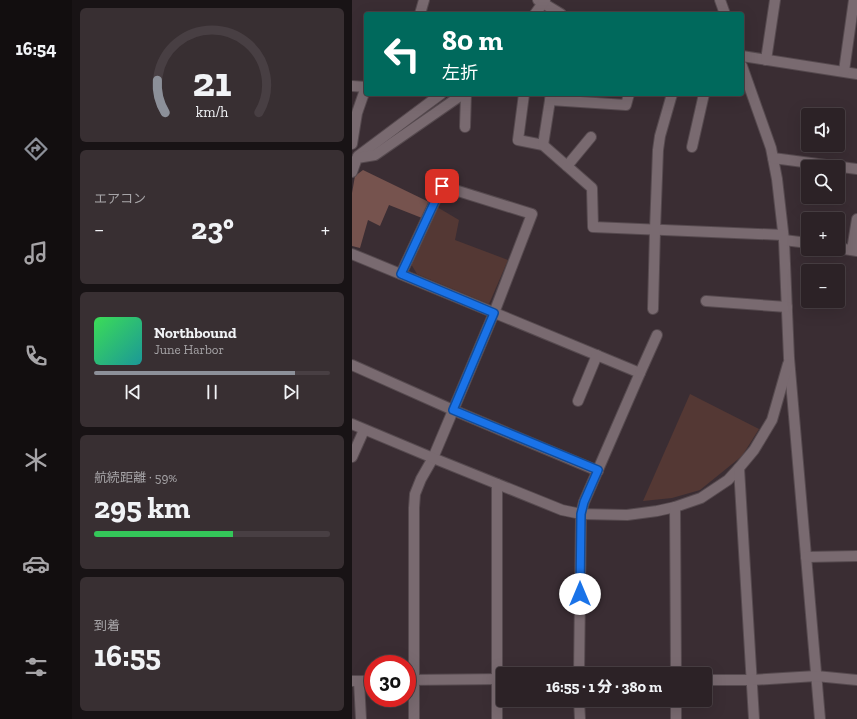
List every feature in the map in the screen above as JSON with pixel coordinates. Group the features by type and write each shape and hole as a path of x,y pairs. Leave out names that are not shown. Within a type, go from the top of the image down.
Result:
{"street":[{"path":"421,12 424,0"},
{"path":"720,0 724,12"},
{"path":"766,60 775,0"},
{"path":"844,71 854,0"},
{"path":"536,12 543,1 559,12"},
{"path":"744,56 857,74"},
{"path":"744,72 773,158 784,237 789,358 820,719"},
{"path":"352,86 364,87"},
{"path":"352,144 356,113 364,92"},
{"path":"353,157 439,96"},
{"path":"353,157 375,155 459,96"},
{"path":"465,127 466,96"},
{"path":"524,96 518,140 543,145 592,188 593,227 784,237 801,241"},
{"path":"543,145 551,97 626,105 629,96"},
{"path":"653,309 659,143 671,96"},
{"path":"692,147 704,96"},
{"path":"567,166 591,137"},
{"path":"352,172 353,157"},
{"path":"773,158 857,169"},
{"path":"401,274 442,186 532,214 494,313 433,458 421,479 415,494 411,655"},
{"path":"845,249 855,250 857,219"},
{"path":"352,254 640,373"},
{"path":"706,301 787,307"},
{"path":"579,667 581,514 584,502 657,335"},
{"path":"578,401 597,355"},
{"path":"352,424 562,510 581,514 627,515 657,511 675,507 701,498 728,480 740,468 754,450 772,420 789,358"},
{"path":"352,365 453,410 598,470"},
{"path":"352,457 364,430"},
{"path":"740,468 754,719"},
{"path":"497,484 500,667"},
{"path":"675,507 676,667"},
{"path":"806,557 857,556"},
{"path":"712,680 752,680 816,676 857,680"},
{"path":"416,680 496,679"},
{"path":"355,681 361,719"},
{"path":"413,707 414,719"},
{"path":"496,719 497,707"},
{"path":"580,707 580,719"},
{"path":"676,707 676,719"}],"shaded area":[{"path":"363,170 429,202 422,218 389,205 380,226 368,220 360,248 352,246 352,193 355,176"},
{"path":"437,207 459,220 455,240 508,260 489,304 417,274 411,264"},
{"path":"690,394 759,429 742,456 700,490 672,498 643,501"}],"route":[{"path":"442,186 401,274 494,313 453,410 598,470 584,502 581,514 580,594"}]}
